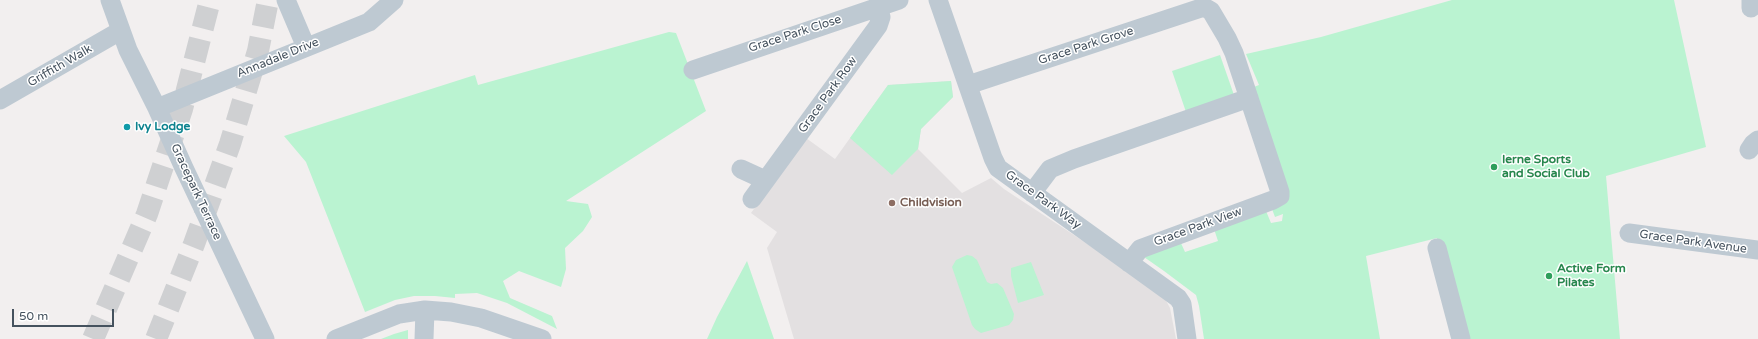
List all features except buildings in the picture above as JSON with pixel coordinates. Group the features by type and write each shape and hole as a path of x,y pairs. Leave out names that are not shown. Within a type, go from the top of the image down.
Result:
{"street":[{"name":"Gracepark Terrace","path":"110,0 128,50 157,108 265,339"},
{"path":"286,0 306,47"},
{"name":"Annadale Drive","path":"157,108 369,22 394,0"},
{"name":"Grace Park Close","path":"693,70 773,41 878,8 898,0"},
{"name":"Grace Park Way","path":"938,0 993,158 998,168 1178,298 1182,304 1187,339"},
{"name":"Grace Park Grove","path":"968,85 1204,7 1211,11 1231,45 1249,98"},
{"name":"Grace Park Row","path":"752,199 878,26 880,17 878,8"},
{"name":"Griffith Walk","path":"0,100 120,31"},
{"path":"1032,193 1050,169 1074,159 1249,98"},
{"name":"Grace Park View","path":"1129,262 1140,249 1150,244 1273,200 1280,196 1280,192 1249,98"},
{"path":"741,169 765,180"},
{"name":"Grace Park Avenue","path":"1629,233 1758,250"},
{"path":"1437,248 1461,339"},
{"path":"424,339 425,310"},
{"path":"336,339 398,314 425,310 451,312 481,318 542,339"}],"shaded area":[{"name":"Childvision","path":"951,81 953,97 921,129 918,149 962,193 991,178 1004,189 1162,293 1170,308 1176,339 794,339 767,248 777,232 751,213 806,138 835,159 888,85"}],"green space":[{"name":"Ierne Sports and Social Club","path":"1452,0 1674,0 1706,147 1606,176 1620,339 1465,339 1437,238 1366,256 1380,339 1204,339 1196,295 1144,257 1180,241 1185,252 1218,241 1214,229 1266,211 1271,223 1282,221 1283,214 1275,217 1272,209 1280,205 1251,88 1259,85 1246,54 1321,37"},
{"path":"669,32 676,33 706,111 566,201 588,204 592,217 583,231 565,248 566,269 561,287 519,271 503,281 510,298 552,316 557,329 507,303 477,293 455,294 455,298 414,296 395,300 365,312 306,162 284,136 475,75 478,85"},
{"path":"1220,55 1234,95 1186,112 1172,71"},
{"path":"951,81 953,97 921,129 918,149 892,175 850,138 888,85"},
{"path":"967,255 972,256 977,260 987,282 991,284 997,283 1003,288 1014,314 1013,320 1009,325 981,333 972,325 952,267 956,260"},
{"path":"747,261 774,339 707,339 717,317"},
{"path":"1031,262 1044,295 1018,303 1011,276 1011,268"},
{"path":"408,330 408,339 381,339 394,334"}],"tunnel":[{"path":"93,339 147,214 182,109 210,0"},
{"path":"156,339 194,244 230,144 258,51 268,0"}],"place":[{"name":"Ivy Lodge","path":"127,127"},
{"name":"Ierne Sports and Social Club","path":"1494,167"},
{"name":"Childvision","path":"892,203"},
{"name":"Active Form Pilates","path":"1549,276"}]}
